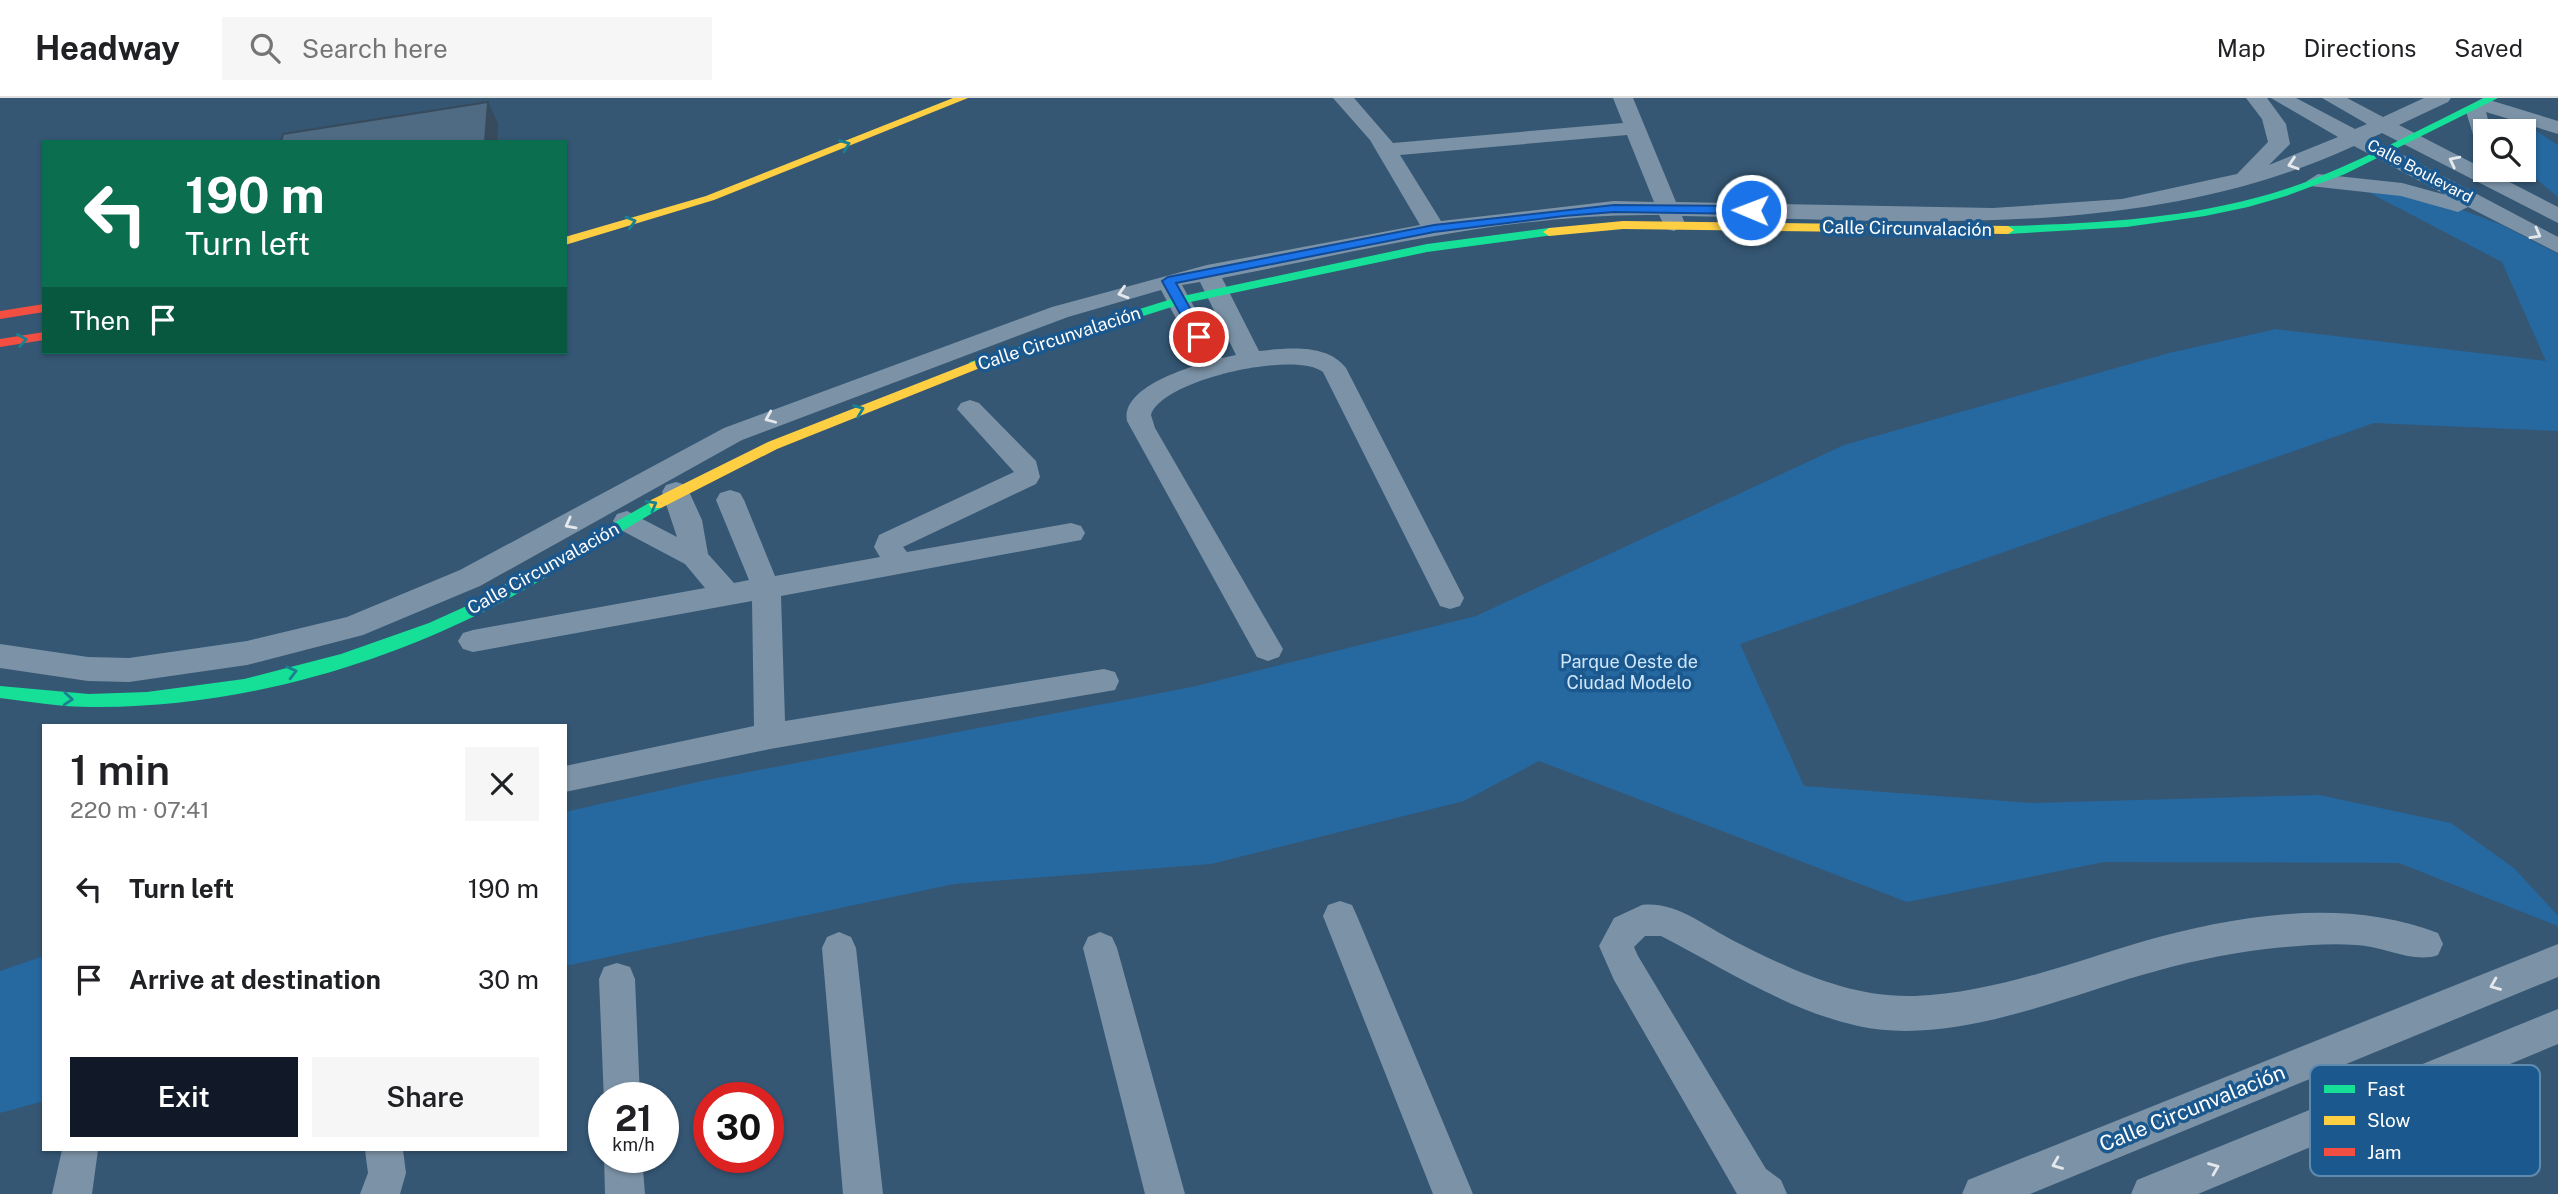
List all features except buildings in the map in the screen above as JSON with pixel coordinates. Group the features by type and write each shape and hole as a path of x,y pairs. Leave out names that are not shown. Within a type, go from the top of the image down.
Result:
{"street":[{"path":"567,239 710,198 963,98"},
{"path":"1343,98 1365,120 1387,150 1434,229"},
{"path":"1623,98 1671,217"},
{"path":"2241,180 2279,144 2279,130 2272,114 2256,98"},
{"name":"Calle Boulevard","path":"2281,98 2558,246"},
{"name":"Calle Boulevard","path":"2332,98 2558,216"},
{"name":"Calle Circunvalación","path":"1212,282 1472,240 1671,217 1993,215 2068,212 2122,206 2241,180 2301,162 2441,98"},
{"path":"2484,103 2558,128"},
{"name":"Calle Circunvalación","path":"0,656 88,668 129,670 247,653 353,627 470,578 733,433 1034,321 1434,229 1564,212 2082,228 2141,222 2240,204 2318,181 2484,103"},
{"path":"1387,150 1635,128"},
{"path":"2318,181 2402,190 2510,219"},
{"path":"2513,182 2535,203"},
{"path":"1212,282 1251,360"},
{"path":"1173,291 1214,367"},
{"name":"Calle Circunvalación","path":"0,692 98,701 169,698 248,683 361,654 475,608 676,492 749,454 803,430 1173,291"},
{"path":"0,315 42,308"},
{"path":"0,343 42,336"},
{"path":"1268,649 1142,428 1138,413 1141,407 1165,388 1214,367 1251,360 1305,357 1331,366 1341,380 1450,598"},
{"path":"900,564 888,547 889,542 1027,477 1027,468 970,409"},
{"path":"676,492 688,520 695,557 727,596"},
{"path":"730,500 766,588 770,736"},
{"path":"627,521 677,550 695,557"},
{"path":"473,641 1072,533"},
{"path":"567,779 770,736 1104,681"},
{"path":"1340,916 1453,1194"},
{"path":"1758,1190 1626,968 1616,946 1623,931 1634,922 1658,920 1754,969 1839,1002 1885,1012 1933,1013 2044,989 2182,948 2291,932 2356,929 2426,944"},
{"path":"839,948 863,1194"},
{"path":"1100,948 1165,1194"},
{"name":"Calle Circunvalación","path":"1982,1194 2558,960"},
{"path":"617,979 620,1082"},
{"path":"2465,1065 2558,1027"},
{"path":"2151,1194 2310,1129"},
{"path":"380,1194 387,1173 384,1151"},
{"path":"72,1194 80,1154"},
{"path":"624,1173 625,1194"}],"green space":[{"path":"2536,131 2558,145 2558,197 2536,179"},
{"name":"Parque Oeste de Ciudad Modelo","path":"2368,192 2417,193 2502,225 2558,254 2558,431 2374,423 1740,644 1804,786 2032,803 2319,795 2451,823 2514,868 2558,916 2558,926 2399,863 2104,862 1907,902 1539,761 1464,801 1211,864 954,884 567,966 567,812 702,781 1192,687 1476,616 1844,445 2169,353 2276,329 2546,361 2502,262"},
{"path":"42,957 42,1102 0,1113 0,971"}],"traffic: fast":[{"path":"2008,230 2165,219 2282,194 2341,172 2493,98"},
{"path":"975,365 1178,301 1427,248 1549,232"},
{"path":"0,692 89,701 147,699 244,685 342,660 389,645 476,608 656,504"}],"traffic: slow":[{"path":"567,240 710,198 963,98"},
{"path":"1549,232 1623,225 2008,230"},
{"path":"656,504 773,446 975,365"}],"traffic: jam":[{"path":"0,315 42,308"},
{"path":"0,343 42,336"}],"route":[{"path":"1199,337 1168,281 1290,254 1434,229 1564,212 1614,208 1751,210"}]}
